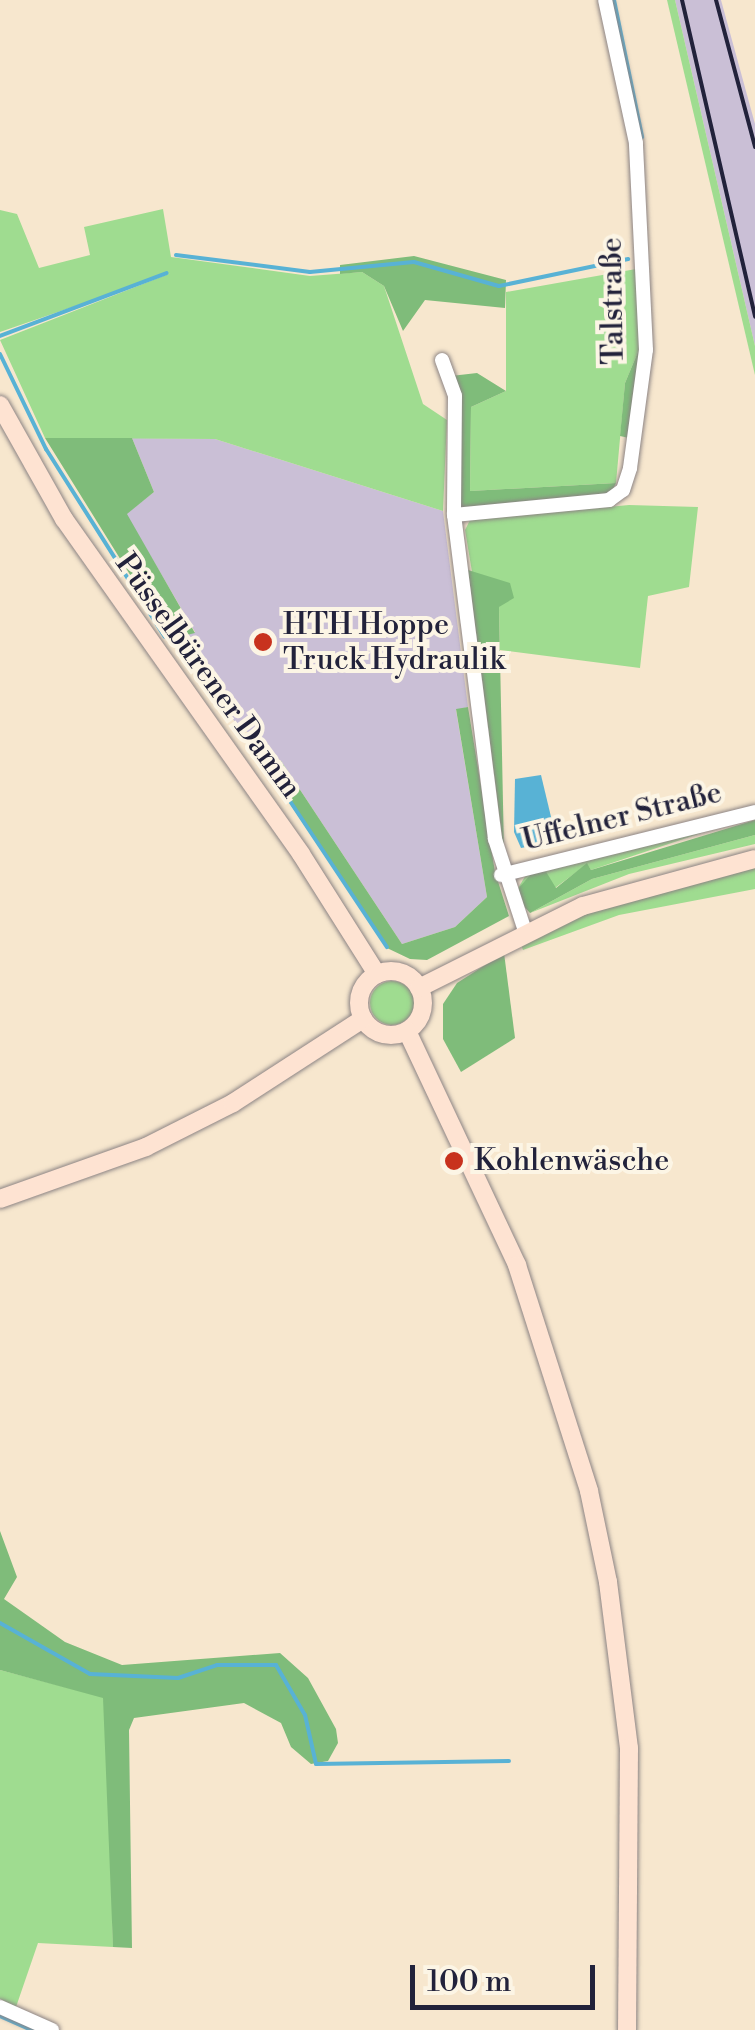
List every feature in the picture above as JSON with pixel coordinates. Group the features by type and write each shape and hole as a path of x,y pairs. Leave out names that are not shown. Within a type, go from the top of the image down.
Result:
{"main road":[{"name":"Püsselbürener Damm","path":"0,405 64,519 301,854 377,974"},
{"path":"419,988 525,932 647,884 755,859"},
{"path":"377,974 405,974 419,988 420,1017 407,1031 378,1032 363,1019 362,988 377,974"},
{"path":"0,1199 146,1147 233,1103 363,1019"},
{"path":"407,1031 517,1266 589,1490 608,1582 628,1748 627,2030"}],"street":[{"name":"Talstraße","path":"454,515 609,500 623,490 630,468 646,350 636,144 605,0"},
{"path":"442,360 455,396 454,515 501,875 525,932"},
{"name":"Uffelner Straße","path":"501,875 755,812"},
{"path":"0,2006 52,2030"}],"shaded area":[{"path":"675,0 721,0 755,124 755,346"},
{"path":"132,438 215,439 443,511 468,707 456,710 487,897 455,927 402,944 281,761 230,717 170,639 195,632 126,514 154,492"}],"green space":[{"path":"667,0 675,0 755,346 755,375"},
{"path":"163,209 171,257 310,276 362,272 384,286 423,404 447,420 443,511 215,439 45,438 0,340 171,273 0,332 0,210 17,214 39,268 90,255 84,227"},
{"path":"414,256 506,280 505,308 425,300 403,331 384,286 362,272 340,274 340,265"},
{"path":"636,269 640,347 625,383 616,483 470,491 471,407 506,391 506,292"},
{"path":"640,347 629,438 620,436 625,383"},
{"path":"477,373 506,391 471,407 470,491 616,483 609,497 459,509 451,376"},
{"path":"45,438 132,438 154,492 127,514 195,633 170,639"},
{"path":"629,505 698,507 689,587 648,596 640,668 500,650 499,607 510,584 472,572 465,530 470,520"},
{"path":"468,570 510,583 514,598 499,607 504,852"},
{"path":"468,707 495,872 509,916 427,960 410,959 387,948 268,771 281,761 402,944 455,927 487,897 456,709"},
{"path":"755,815 591,870 587,864 555,888 517,890 527,873"},
{"path":"755,820 755,835 592,879 530,913 520,902 517,890 532,873 545,870 556,888 587,863 591,870"},
{"path":"755,835 755,844 629,874 530,913 592,879"},
{"path":"755,866 755,889 619,915 523,950 520,942 628,897"},
{"path":"504,953 515,1038 461,1072 443,1039 443,1004 457,983"},
{"path":"392,981 408,987 414,1003 408,1019 392,1025 376,1019 370,1003 376,987"},
{"path":"0,1531 17,1577 4,1599 65,1642 122,1665 280,1653 308,1678 336,1729 338,1743 328,1761 311,1764 291,1747 281,1723 244,1703 134,1718 129,1730 132,1948 113,1947 103,1698 0,1670"},
{"path":"0,1670 103,1697 108,1718 113,1947 38,1943 16,2007 0,1999"}],"water":[{"path":"541,775 552,821 537,845 521,848 514,832 515,779"}],"waterway":[{"path":"614,0 642,137"},
{"path":"176,255 310,272 414,262 499,286 628,259"},
{"path":"0,336 167,273"},
{"path":"0,354 46,449 165,637"},
{"path":"268,768 387,947"},
{"path":"0,1623 90,1674 178,1678 217,1665 276,1665 305,1715 316,1764 509,1761"},
{"path":"0,2016 32,2030"}],"railway":[{"path":"682,0 755,317"},
{"path":"716,0 755,147"}],"place":[{"name":"HTH Hoppe Truck Hydraulik","path":"263,642"},
{"name":"Kohlenwäsche","path":"454,1161"}]}
